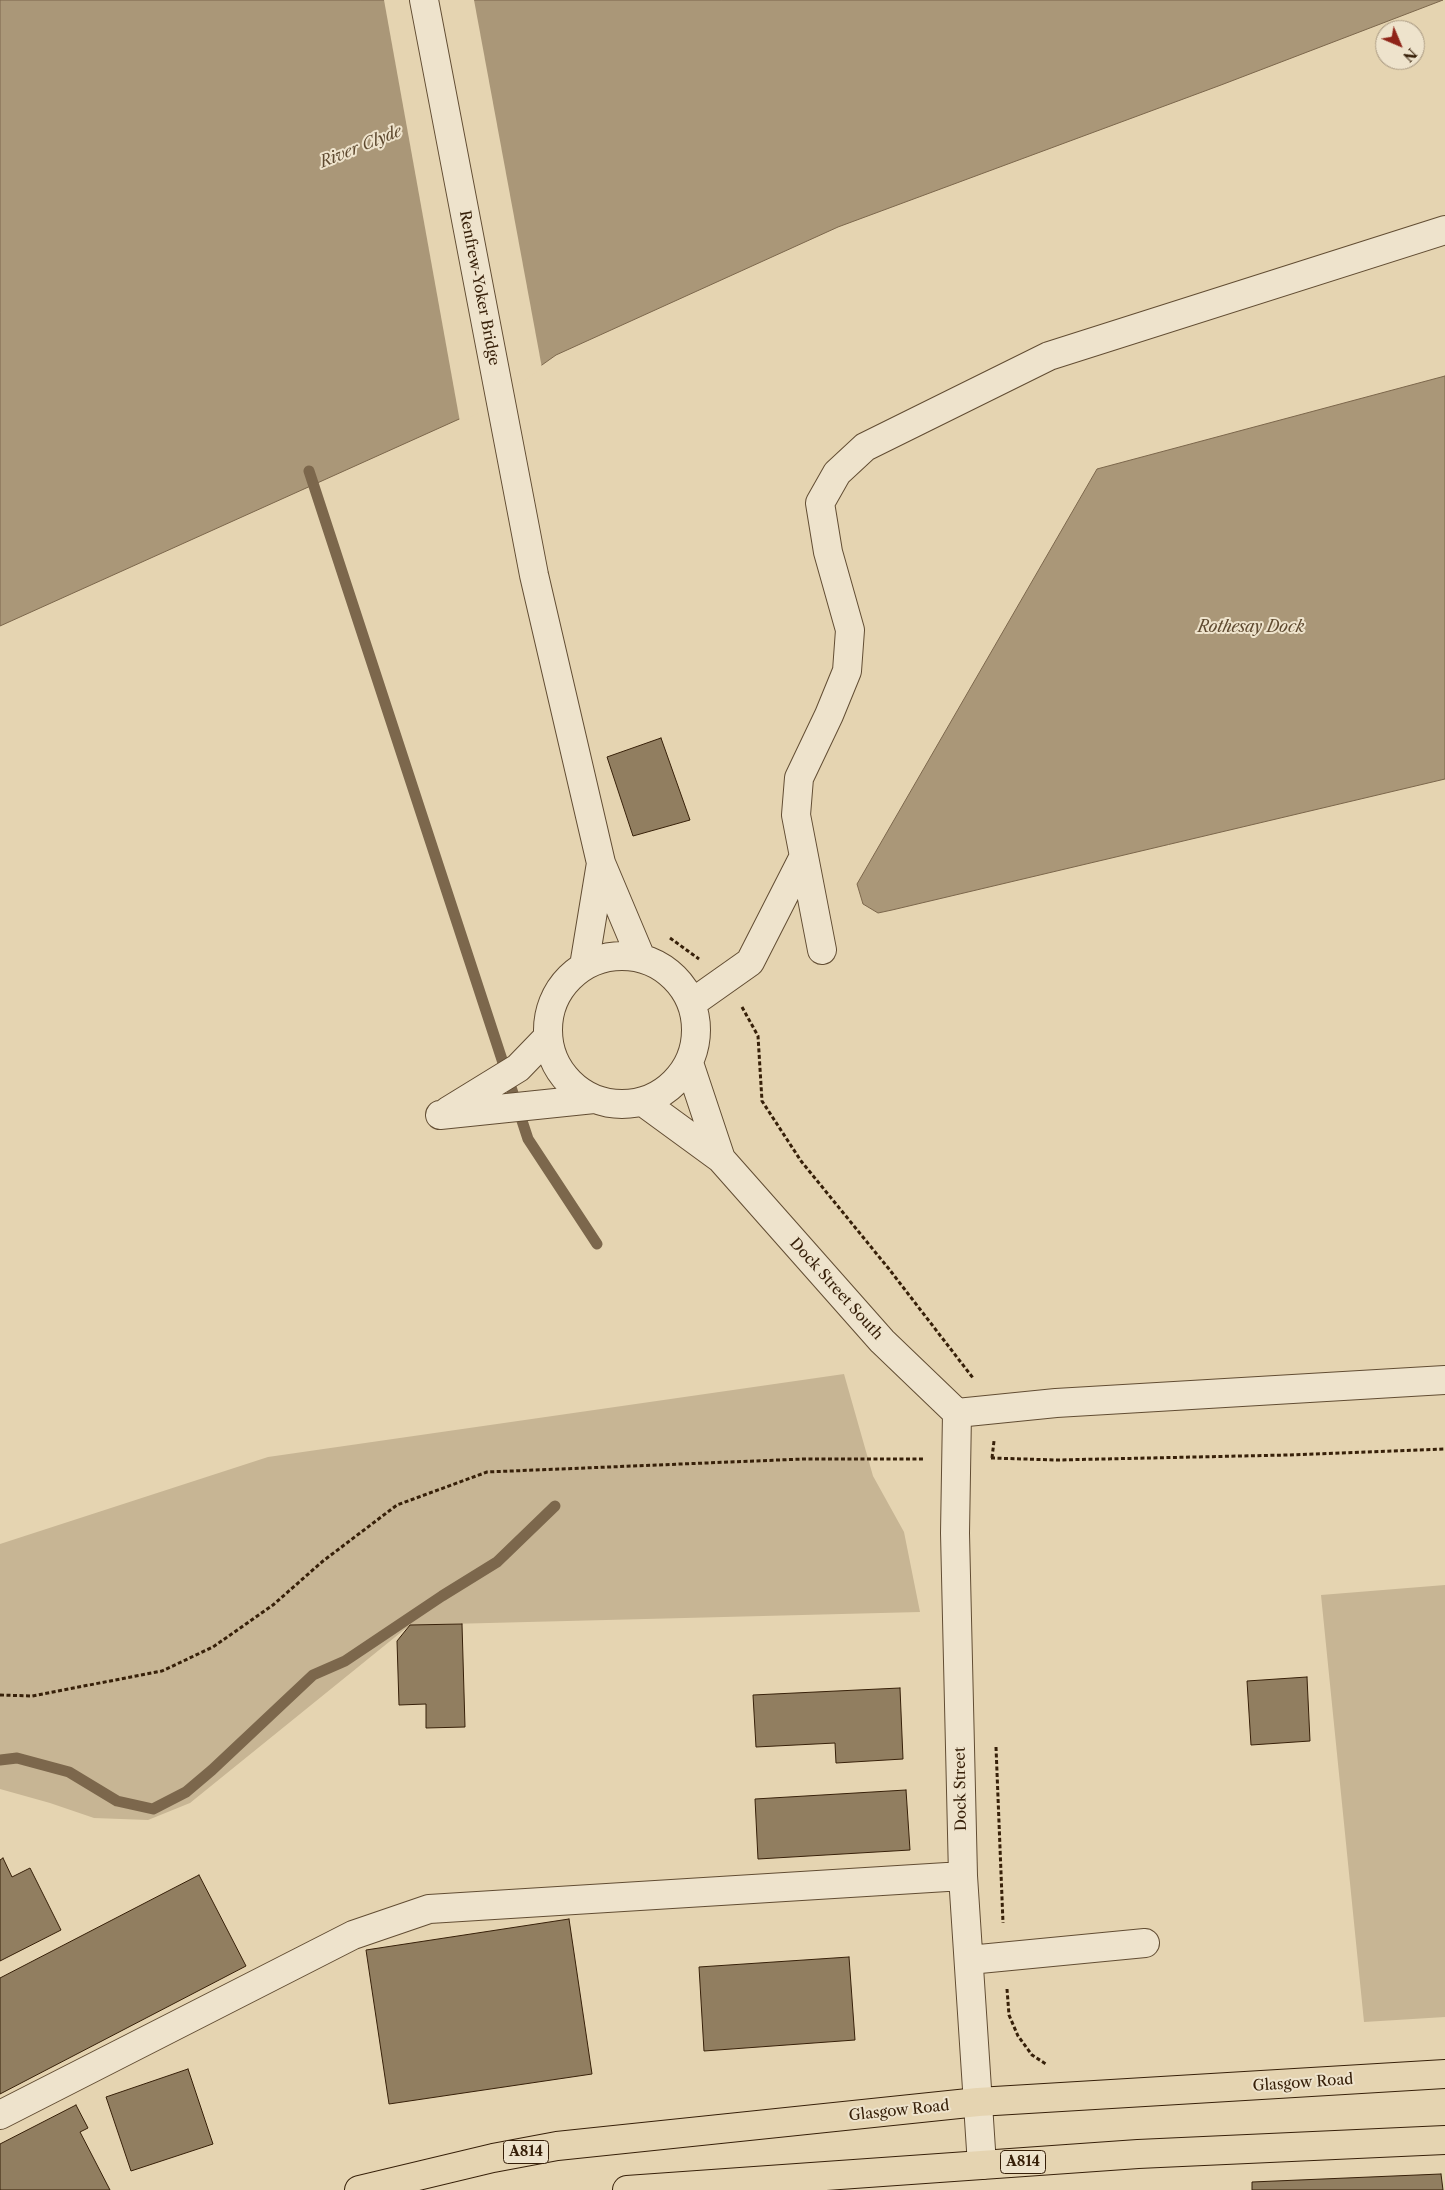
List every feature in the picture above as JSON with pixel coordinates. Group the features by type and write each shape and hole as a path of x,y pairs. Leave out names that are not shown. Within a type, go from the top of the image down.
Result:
{"main road":[{"name":"Glasgow Road","path":"359,2190 493,2158 557,2146 978,2102 1445,2074"},
{"name":"A814","path":"627,2190 1147,2154 1445,2140"}],"street":[{"name":"Renfrew-Yoker Bridge","path":"424,0 534,575 601,863"},
{"path":"822,950 796,815 799,778 829,715 847,671 850,630 828,552 820,503 837,473 865,448 1049,356 1445,230"},
{"path":"692,1003 750,962 803,858"},
{"path":"601,863 641,958"},
{"path":"584,966 601,863"},
{"path":"622,955 641,958 662,967 680,982 692,1003 697,1023 696,1043 689,1063 678,1080 662,1094 643,1102 621,1105 594,1098 580,1091 564,1076 553,1057 548,1037 549,1016 556,996 568,979 584,966 602,958 622,955"},
{"path":"548,1037 518,1068 440,1115 594,1098"},
{"name":"Dock Street South","path":"689,1063 721,1159"},
{"name":"Dock Street South","path":"643,1102 721,1159 882,1341 957,1413"},
{"path":"957,1413 1056,1403 1445,1380"},
{"name":"Dock Street","path":"957,1413 955,1533 963,1876 982,2165"},
{"path":"0,2115 353,1935 429,1909 963,1876"},
{"path":"969,1960 1146,1943"}],"path":[{"path":"669,937 726,979 758,1036 762,1101 801,1161 889,1269 996,1409 992,1458"},
{"path":"0,1695 32,1696 162,1671 214,1646 273,1605 323,1561 397,1505 487,1472 802,1459 956,1460 992,1458 1057,1460 1288,1455 1445,1449"},
{"path":"996,1747 1004,1957 1009,2015 1018,2036 1032,2055 1058,2070 1060,2098"}],"shaded area":[{"path":"844,1374 873,1476 904,1532 920,1612 410,1625 190,1803 148,1820 94,1818 0,1789 0,1544 268,1457"},
{"path":"1445,1585 1445,2017 1364,2022 1321,1595"}],"water":[{"name":"River Clyde","path":"0,0 1443,0 1391,20 1375,20 1375,26 838,227 556,355 477,411 0,626"},
{"name":"Rothesay Dock","path":"1445,376 1445,779 892,910 878,913 863,904 857,884 1097,469"}],"pier":[{"path":"384,0 474,0 542,368 479,413 460,422"}],"building":[{"path":"661,738 690,820 633,836 607,757"},
{"path":"462,1624 465,1727 426,1728 426,1704 399,1705 397,1641 410,1625"},
{"path":"1307,1677 1310,1741 1251,1745 1247,1681"},
{"path":"900,1688 903,1759 836,1763 835,1743 756,1747 753,1695"},
{"path":"906,1790 910,1850 758,1859 755,1799"},
{"path":"3,1858 12,1877 30,1868 61,1930 0,1961 0,1860"},
{"path":"199,1875 246,1966 0,2094 0,1978"},
{"path":"569,1919 592,2074 389,2104 366,1950"},
{"path":"849,1957 855,2040 704,2051 699,1967"},
{"path":"188,2069 213,2144 131,2171 106,2097"},
{"path":"76,2105 88,2128 80,2132 110,2190 0,2190 0,2144"},
{"path":"1441,2174 1443,2190 1252,2190 1252,2182"}],"waterway":[{"path":"309,471 528,1139 597,1244"},
{"path":"0,1760 17,1758 69,1772 117,1801 153,1809 186,1792 313,1675 345,1661 442,1596 497,1562 555,1506"}]}
